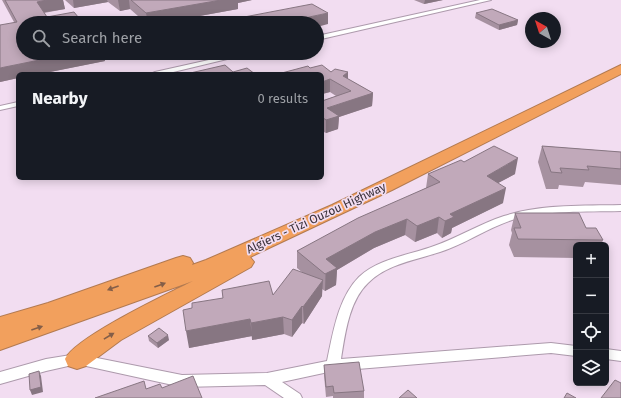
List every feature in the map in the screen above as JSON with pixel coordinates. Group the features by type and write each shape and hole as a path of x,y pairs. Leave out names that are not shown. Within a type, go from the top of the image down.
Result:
{"highway":[{"name":"Algiers - Tizi Ouzou Highway","path":"0,326 55,309 189,261 280,224 621,61"},
{"name":"Algiers - Tizi Ouzou Highway","path":"0,341 164,283 238,254 349,204 621,69"},
{"path":"77,359 106,338 280,242 309,222"}],"street":[{"path":"324,36 488,0"},
{"path":"164,72 218,60"},
{"path":"0,108 16,104"},
{"path":"333,365 342,322 356,289 371,274 394,263 447,245 505,218 537,212 621,208"},
{"path":"0,378 46,365 77,359 182,381 268,379 333,365 551,348 573,350"},
{"path":"609,354 621,356"},
{"path":"268,379 295,398"}],"building":[{"path":"5,0 47,0 37,2 46,16 16,16 16,20"},
{"path":"131,0 221,0 146,13"},
{"path":"312,4 328,13 314,16 249,16"},
{"path":"492,9 518,20 499,25 476,13"},
{"path":"74,12 77,16 52,16"},
{"path":"16,22 16,60 39,60 0,68 0,25"},
{"path":"225,65 233,72 195,72"},
{"path":"322,65 331,72 335,69 348,72 343,76 373,93 327,108 339,116 326,120 324,118 324,100 351,91 330,79 324,81 324,72 286,72 308,66 310,68"},
{"path":"247,68 252,72 233,72"},
{"path":"494,146 518,158 487,176 506,188 450,214 454,217 445,221 439,217 417,226 407,219 375,232 326,259 337,268 325,274 297,251 358,218 440,182 428,174 461,160 464,162"},
{"path":"542,146 621,152 621,169 587,166 589,170 560,168 562,173 551,172"},
{"path":"515,213 579,213 586,228 596,228 603,240 518,239 514,228 521,228"},
{"path":"293,269 323,280 292,320 283,317 251,323 250,319 186,331 183,310 192,308 192,303 223,298 222,290 269,281 273,295"},
{"path":"159,328 168,335 157,343 148,336"},
{"path":"359,362 364,391 334,393 333,386 326,387 324,365"},
{"path":"39,371 41,387 30,390 29,374"},
{"path":"193,376 202,398 95,398 144,381 146,389 160,384 162,388"},
{"path":"615,380 621,383 621,398 601,398"},
{"path":"408,390 417,398 399,398"},
{"path":"567,393 576,398 564,398"}]}
